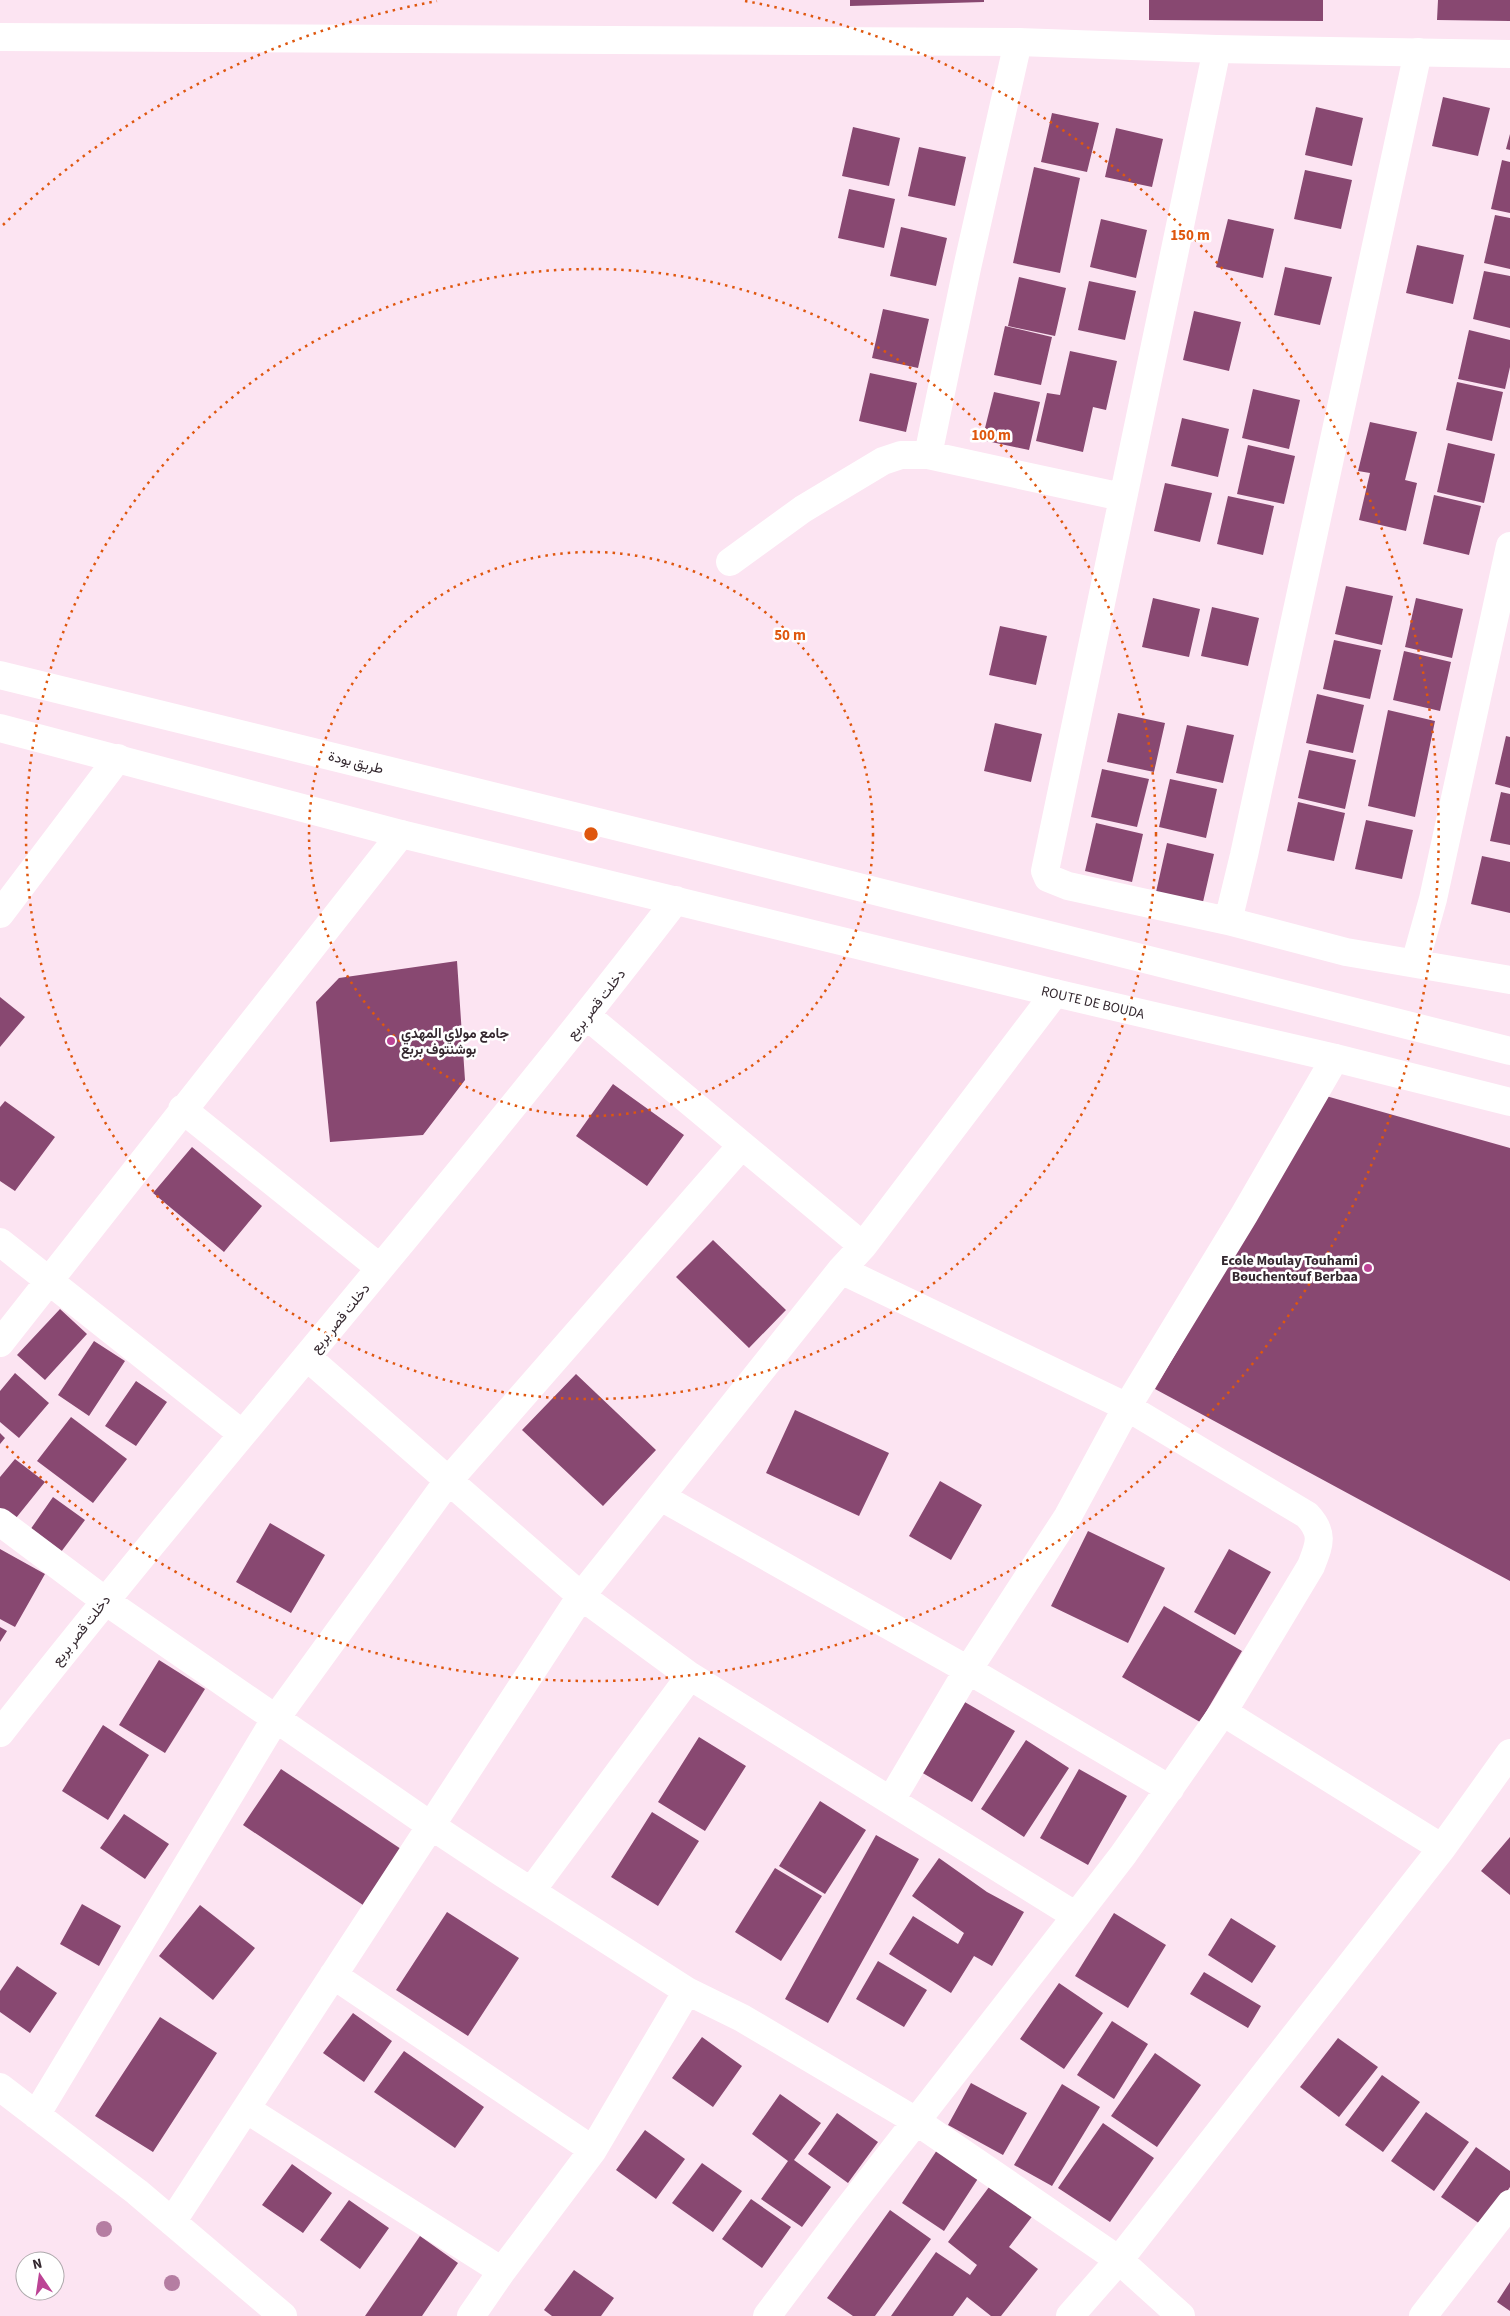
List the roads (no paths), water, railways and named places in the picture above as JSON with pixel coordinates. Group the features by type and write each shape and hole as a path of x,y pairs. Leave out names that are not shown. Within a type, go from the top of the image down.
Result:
{"street":[{"path":"0,37 1018,42 1217,49 1510,54"},
{"path":"928,455 967,268 1018,42"},
{"path":"1217,49 1045,871 1048,878 1068,886 1228,921 1346,952 1510,980"},
{"path":"1228,921 1418,52"},
{"path":"730,562 803,509 883,461 901,455 928,455 1122,497"},
{"path":"1415,964 1433,899 1510,546"},
{"name":"طريق بودة","path":"0,675 712,850 1510,1051"},
{"path":"0,728 400,834 676,900"},
{"path":"0,914 118,758"},
{"path":"0,1343 400,834"},
{"name":"ROUTE DE BOUDA","path":"676,900 1055,993 1335,1058 1510,1102"},
{"name":"دخلت قصر بربع","path":"0,1733 104,1600 307,1357 587,1016 676,900"},
{"path":"172,2222 580,1596 841,1270 863,1246 1055,993"},
{"path":"587,1016 863,1246"},
{"path":"891,1800 968,1670 1068,1516 1128,1407 1244,1215 1335,1058"},
{"path":"182,1109 380,1268"},
{"path":"36,2114 276,1718 448,1481 742,1145"},
{"path":"0,1242 241,1434"},
{"path":"767,2316 1123,1855 1223,1712 1311,1566 1320,1542 1315,1523 1307,1516 1128,1407 841,1270"},
{"path":"307,1357 580,1596 690,1676 1076,1916"},
{"path":"661,1497 968,1670 1170,1789"},
{"path":"0,1522 104,1600 430,1825 687,1991 742,2018 916,2121 1118,2260 1181,2316"},
{"path":"532,1890 690,1676"},
{"path":"1223,1712 1442,1848"},
{"path":"1070,2316 1118,2260 1442,1848 1510,1754"},
{"path":"332,1975 593,2150"},
{"path":"471,2316 502,2271 593,2150 687,1991"},
{"path":"0,2087 137,2192 283,2316"},
{"path":"246,2109 502,2271"},
{"path":"1423,2316 1510,2204"}],"place":[{"name":"جامع مولاي المهدي بوشنتوف بربع","path":"391,1041"},
{"name":"Ecole Moulay Touhami Bouchentouf Berbaa","path":"1368,1268"}]}
